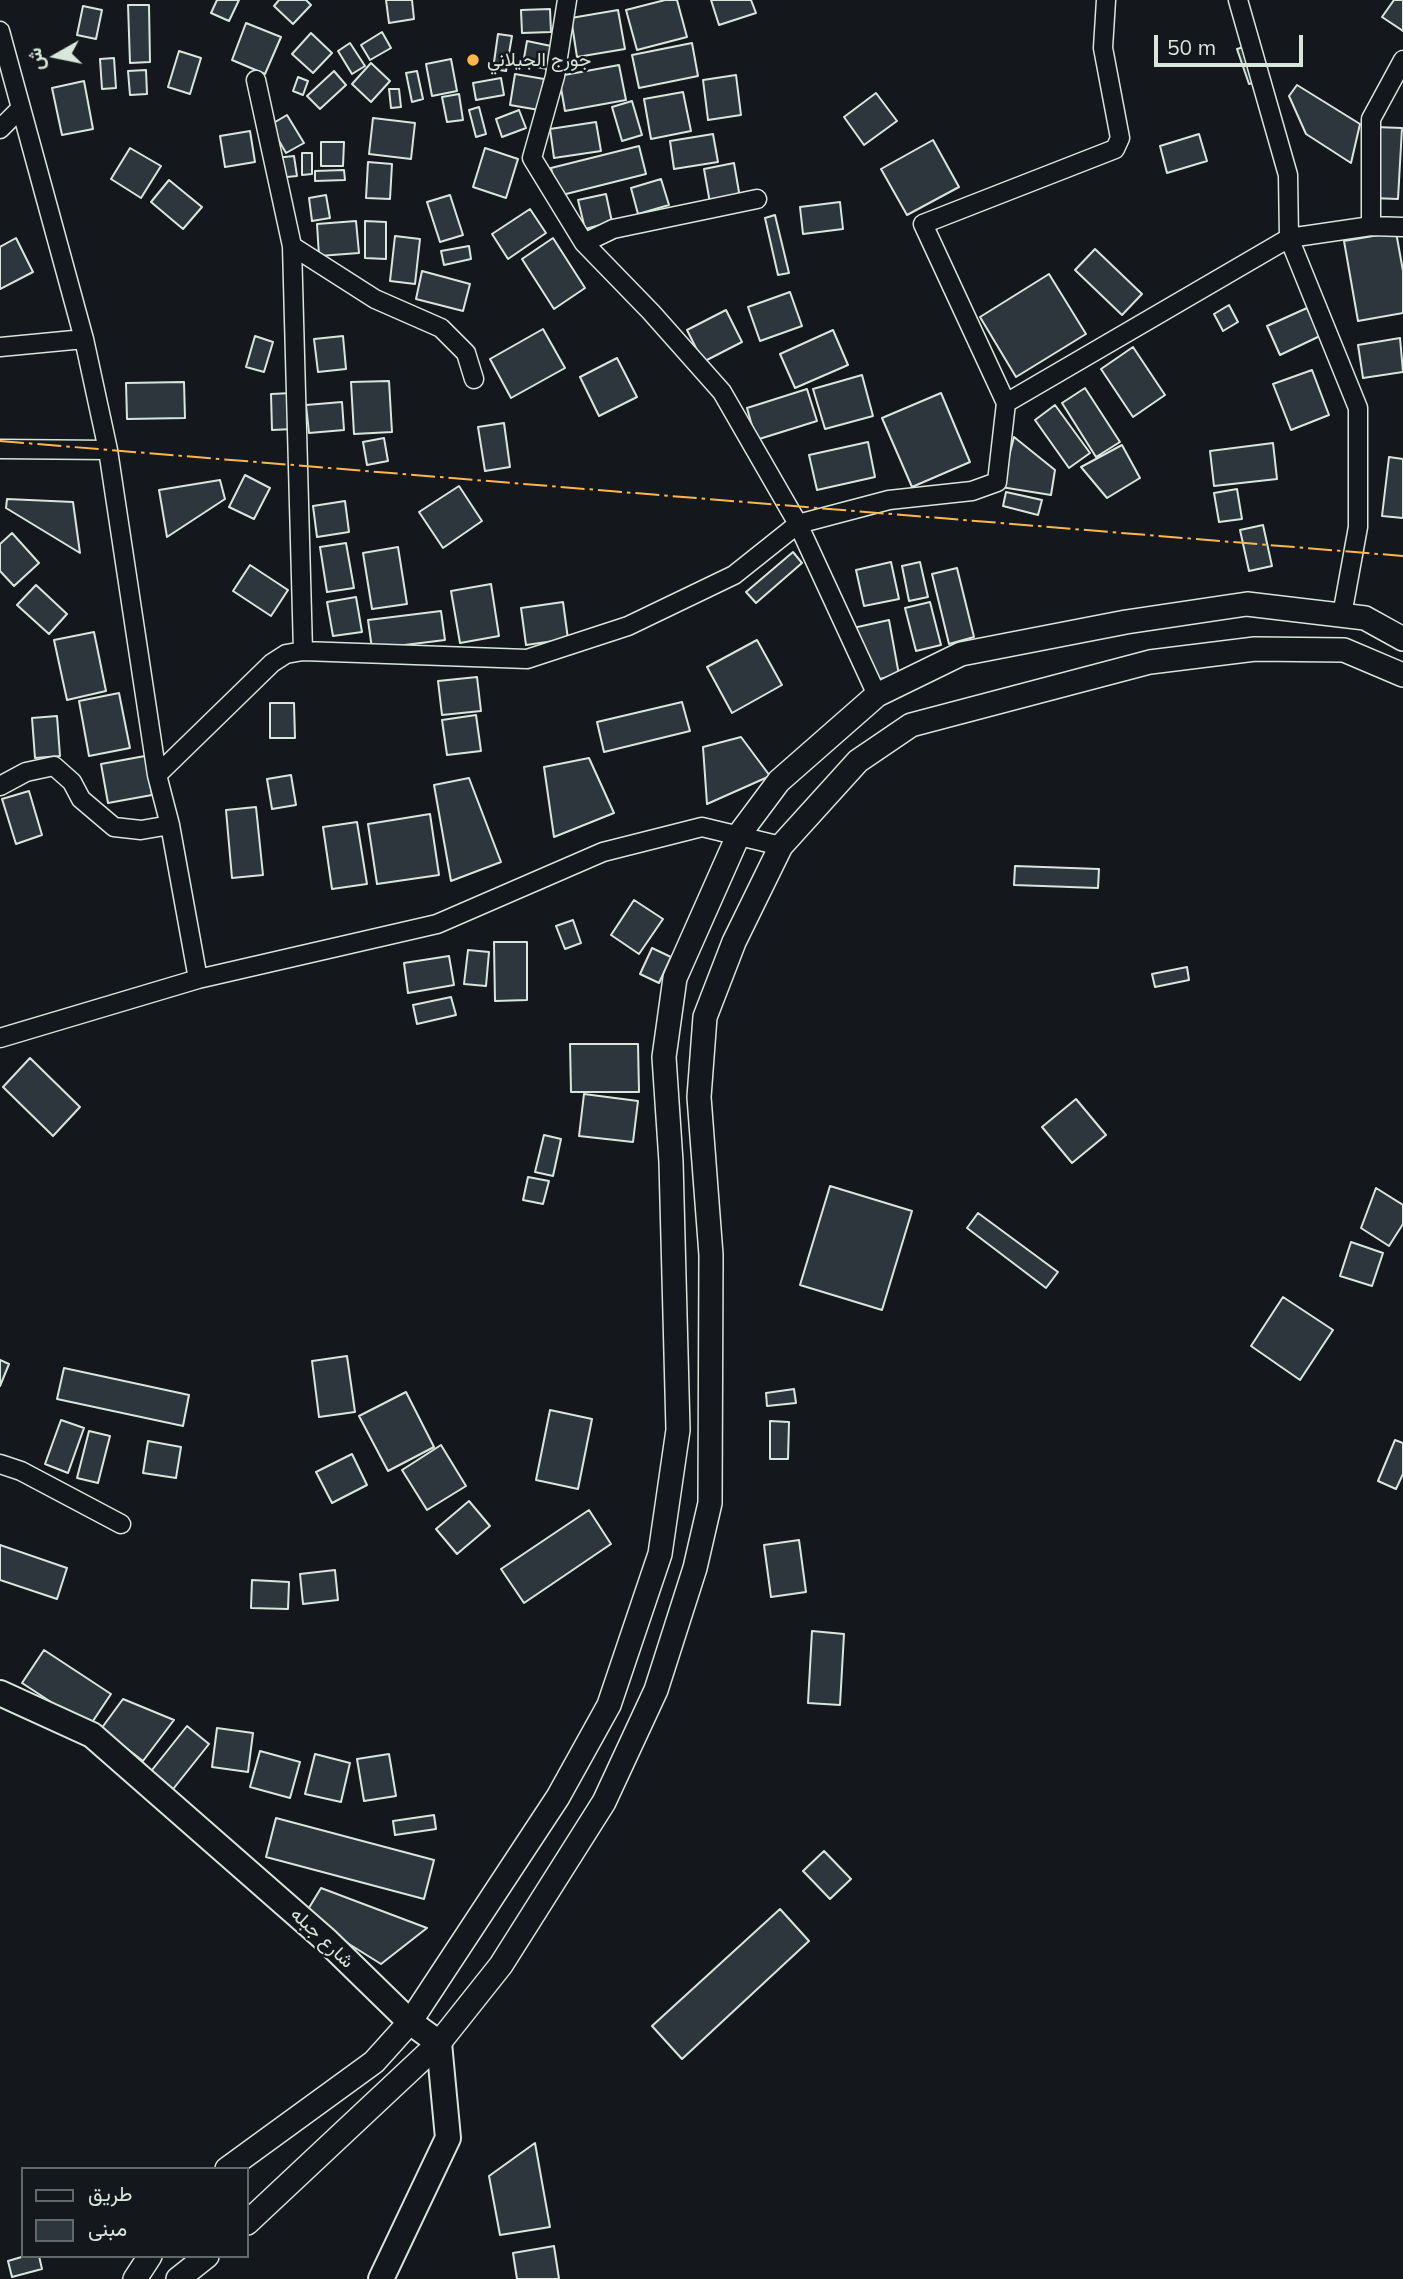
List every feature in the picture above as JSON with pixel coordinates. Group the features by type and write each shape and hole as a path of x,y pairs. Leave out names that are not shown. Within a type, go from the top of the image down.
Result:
{"main road":[{"name":"شارع جبله","path":"0,1693 92,1735 327,1941 410,2022 439,2043"},
{"path":"381,2279 448,2138 439,2043"}],"street":[{"path":"567,0 555,76 532,158 584,243 651,312 722,392 798,524 877,695"},
{"path":"157,775 272,663 286,654 303,651 527,659 628,626 734,575 798,524 889,500 972,491 997,482 1006,403 923,224 1115,149 1120,138 1103,48 1107,0"},
{"path":"1238,0 1288,175 1289,238 1358,408 1358,527 1342,615"},
{"path":"0,31 84,339 108,450 157,775 170,825 198,979"},
{"path":"1371,226 1371,119 1403,60"},
{"path":"256,80 292,246 303,651"},
{"path":"0,129 21,108"},
{"path":"584,243 612,229 757,199"},
{"path":"1006,403 1289,238 1371,226 1403,227"},
{"path":"292,246 374,299 441,328 466,353 474,379"},
{"path":"0,347 84,339"},
{"path":"0,449 108,450"},
{"path":"230,2167 374,2062 410,2022 558,1797 608,1705 660,1554 678,1430 671,1162 664,1057 675,978 738,836 779,781 877,695 961,654 1126,622 1247,604 1366,618 1403,639"},
{"path":"248,2222 439,2043 500,1965 604,1802 656,1690 695,1568 710,1503 711,1255 699,1097 705,1017 734,942 781,846 858,761 911,726 924,722 1150,662 1255,649 1344,650 1403,675"},
{"path":"0,786 26,772 54,766 72,782 81,799 114,827 141,830 170,825"},
{"path":"0,1038 198,979 437,924 603,852 702,827 781,846"},
{"path":"0,1464 21,1471 121,1524"},
{"path":"135,2279 149,2258"},
{"path":"178,2279 204,2258"}],"building":[{"path":"217,0 239,0 229,21 211,13"},
{"path":"279,0 306,0 311,5 293,24 274,6"},
{"path":"386,0 412,0 414,19 389,23"},
{"path":"665,0 677,0 687,37 637,50 626,10"},
{"path":"711,0 751,0 756,13 719,25"},
{"path":"1394,0 1403,0 1403,31 1382,17"},
{"path":"128,5 149,5 150,62 130,63"},
{"path":"83,6 102,10 96,39 77,35"},
{"path":"550,9 551,32 522,33 521,10"},
{"path":"618,10 625,49 577,57 571,18"},
{"path":"246,23 281,37 265,74 232,60"},
{"path":"382,32 391,48 370,60 361,45"},
{"path":"311,33 332,53 313,73 292,54"},
{"path":"498,34 512,36 506,71 493,69"},
{"path":"527,41 551,46 547,69 523,64"},
{"path":"350,43 365,66 352,74 338,51"},
{"path":"692,43 698,76 639,88 632,55"},
{"path":"1247,46 1259,81 1249,84 1237,49"},
{"path":"179,51 201,58 190,94 168,87"},
{"path":"114,58 116,88 102,89 100,59"},
{"path":"451,59 457,91 432,96 426,64"},
{"path":"371,63 390,81 371,102 352,84"},
{"path":"619,65 626,100 565,111 559,76"},
{"path":"146,70 147,94 130,95 128,71"},
{"path":"334,71 346,85 320,109 307,96"},
{"path":"417,71 423,99 412,102 406,73"},
{"path":"515,74 544,79 539,110 510,105"},
{"path":"736,75 741,115 708,120 703,80"},
{"path":"298,77 308,81 303,95 293,91"},
{"path":"501,78 504,95 476,100 473,83"},
{"path":"84,81 93,129 62,135 52,88"},
{"path":"1297,85 1360,124 1351,163 1306,134 1289,96"},
{"path":"389,89 399,89 401,107 391,108"},
{"path":"683,92 691,131 651,139 644,99"},
{"path":"876,93 897,121 864,145 844,117"},
{"path":"459,94 463,120 447,122 442,97"},
{"path":"632,101 642,135 622,141 612,107"},
{"path":"479,107 486,134 476,137 469,110"},
{"path":"519,110 526,128 502,137 496,119"},
{"path":"287,115 304,143 286,153 270,125"},
{"path":"373,118 415,123 411,159 369,154"},
{"path":"596,122 601,151 554,158 550,129"},
{"path":"1375,127 1402,128 1398,199 1372,198"},
{"path":"250,131 255,162 225,167 220,136"},
{"path":"713,134 718,162 674,169 670,141"},
{"path":"1199,134 1207,161 1167,173 1160,146"},
{"path":"933,140 959,187 907,215 881,169"},
{"path":"321,142 344,142 343,166 321,166"},
{"path":"639,146 646,174 558,196 551,168"},
{"path":"130,148 161,166 141,198 111,179"},
{"path":"485,148 518,159 506,198 473,187"},
{"path":"302,153 312,153 312,174 302,175"},
{"path":"294,156 297,176 277,178 275,158"},
{"path":"368,162 392,164 390,199 366,198"},
{"path":"734,163 740,198 710,203 704,169"},
{"path":"344,170 345,180 315,181 315,171"},
{"path":"661,179 669,205 638,214 631,188"},
{"path":"169,180 202,207 183,229 151,202"},
{"path":"606,194 612,222 585,229 578,200"},
{"path":"326,195 330,218 312,221 309,198"},
{"path":"450,195 463,235 440,242 427,202"},
{"path":"840,202 843,229 803,234 800,207"},
{"path":"530,209 546,233 508,259 492,234"},
{"path":"775,215 789,273 778,275 765,218"},
{"path":"356,221 359,253 319,256 317,224"},
{"path":"365,221 386,222 386,259 365,258"},
{"path":"1396,232 1403,271 1403,313 1358,321 1344,241"},
{"path":"395,236 420,239 415,284 390,281"},
{"path":"16,238 33,272 0,289 0,247"},
{"path":"553,238 585,288 554,309 522,259"},
{"path":"469,246 471,259 444,265 441,251"},
{"path":"1095,249 1142,294 1122,315 1075,270"},
{"path":"422,271 470,284 463,311 416,299"},
{"path":"1049,274 1086,334 1016,377 980,317"},
{"path":"790,292 802,326 760,341 748,307"},
{"path":"1229,305 1238,322 1223,331 1214,314"},
{"path":"1307,308 1320,336 1280,355 1267,326"},
{"path":"726,310 742,342 703,362 687,330"},
{"path":"543,329 565,368 511,398 490,359"},
{"path":"833,330 848,365 795,388 780,354"},
{"path":"255,336 273,342 264,372 246,367"},
{"path":"343,336 346,369 318,372 314,339"},
{"path":"1400,338 1403,372 1363,378 1358,345"},
{"path":"1133,347 1165,395 1133,417 1101,369"},
{"path":"617,358 637,397 599,416 580,377"},
{"path":"1312,370 1329,415 1291,430 1273,384"},
{"path":"862,375 873,416 825,429 813,389"},
{"path":"389,381 392,432 354,434 351,382"},
{"path":"184,382 185,418 127,419 126,383"},
{"path":"1085,388 1120,442 1096,457 1062,403"},
{"path":"807,389 817,421 756,440 747,408"},
{"path":"292,393 293,429 272,430 271,394"},
{"path":"941,393 970,462 912,487 882,418"},
{"path":"342,402 344,430 309,433 306,405"},
{"path":"1055,405 1090,453 1069,468 1035,420"},
{"path":"504,423 510,467 485,471 478,427"},
{"path":"1014,437 1055,470 1051,495 1001,487"},
{"path":"384,438 388,461 367,465 363,442"},
{"path":"868,442 875,477 817,490 809,455"},
{"path":"1273,443 1277,479 1214,486 1210,451"},
{"path":"1122,445 1140,478 1107,498 1081,467"},
{"path":"1389,457 1403,459 1403,518 1382,516"},
{"path":"245,475 270,488 254,519 229,507"},
{"path":"220,480 225,499 167,537 159,490"},
{"path":"459,486 482,521 443,548 419,512"},
{"path":"1237,489 1242,519 1219,522 1214,493"},
{"path":"1006,492 1042,500 1038,515 1003,506"},
{"path":"7,499 73,502 80,553 6,508"},
{"path":"345,501 349,532 317,537 313,506"},
{"path":"1263,525 1272,566 1249,571 1240,530"},
{"path":"12,533 39,563 14,586 0,571 0,544"},
{"path":"346,543 354,588 327,592 320,547"},
{"path":"398,547 407,604 372,609 363,553"},
{"path":"793,552 802,563 756,603 746,592"},
{"path":"891,562 899,599 864,606 856,570"},
{"path":"920,562 928,597 909,601 902,566"},
{"path":"250,565 288,590 271,616 233,591"},
{"path":"957,568 974,637 949,644 932,574"},
{"path":"491,584 499,636 460,643 451,591"},
{"path":"36,585 67,614 49,634 17,605"},
{"path":"356,597 362,632 333,636 327,602"},
{"path":"563,602 568,639 526,645 521,608"},
{"path":"930,602 941,645 916,651 905,608"},
{"path":"441,611 445,640 372,649 368,620"},
{"path":"889,620 899,675 864,682 853,628"},
{"path":"94,632 106,691 67,700 54,640"},
{"path":"757,640 782,685 732,713 707,667"},
{"path":"477,677 481,711 442,715 438,681"},
{"path":"119,693 130,748 89,756 79,701"},
{"path":"682,702 690,731 604,752 597,722"},
{"path":"270,703 294,703 295,738 270,738"},
{"path":"476,715 481,751 447,755 442,720"},
{"path":"57,716 60,756 35,758 32,718"},
{"path":"741,737 770,776 707,804 703,747"},
{"path":"145,756 152,795 108,803 101,764"},
{"path":"589,758 614,813 554,837 544,767"},
{"path":"291,775 296,805 272,809 267,779"},
{"path":"469,778 501,862 451,881 434,785"},
{"path":"29,791 42,835 16,844 2,799"},
{"path":"256,807 263,875 232,878 226,810"},
{"path":"430,814 439,875 377,884 368,824"},
{"path":"357,822 367,884 332,889 323,827"},
{"path":"1015,866 1099,869 1098,888 1014,885"},
{"path":"634,900 663,919 639,954 611,935"},
{"path":"573,920 581,943 565,949 556,926"},
{"path":"494,942 527,942 527,1000 495,1001"},
{"path":"652,948 671,957 659,983 640,974"},
{"path":"468,950 489,952 486,986 464,984"},
{"path":"449,956 454,985 408,993 404,963"},
{"path":"1187,967 1189,980 1155,987 1152,974"},
{"path":"451,997 456,1015 417,1024 413,1005"},
{"path":"570,1044 638,1044 639,1092 571,1092"},
{"path":"30,1058 80,1107 53,1136 3,1087"},
{"path":"584,1094 638,1101 633,1142 579,1136"},
{"path":"1076,1099 1106,1135 1072,1163 1042,1127"},
{"path":"544,1135 561,1139 553,1176 535,1172"},
{"path":"528,1177 549,1181 543,1204 523,1200"},
{"path":"830,1186 912,1211 882,1310 800,1285"},
{"path":"1376,1188 1403,1205 1403,1224 1389,1246 1361,1228"},
{"path":"978,1213 1058,1272 1046,1288 967,1228"},
{"path":"1351,1242 1383,1253 1372,1286 1340,1276"},
{"path":"1283,1297 1333,1330 1300,1380 1251,1346"},
{"path":"347,1356 355,1412 319,1417 312,1361"},
{"path":"0,1360 9,1364 0,1386"},
{"path":"64,1368 189,1395 183,1426 57,1399"},
{"path":"794,1389 796,1403 767,1406 766,1393"},
{"path":"406,1392 434,1447 388,1471 359,1416"},
{"path":"550,1410 592,1419 578,1489 536,1480"},
{"path":"61,1420 84,1428 68,1473 45,1464"},
{"path":"770,1421 789,1422 788,1459 770,1459"},
{"path":"89,1431 110,1436 98,1483 77,1478"},
{"path":"1395,1440 1403,1443 1403,1474 1396,1489 1378,1481"},
{"path":"148,1441 181,1447 176,1478 143,1473"},
{"path":"441,1445 466,1486 427,1510 402,1470"},
{"path":"352,1454 367,1485 332,1503 316,1472"},
{"path":"469,1501 490,1526 457,1554 436,1529"},
{"path":"589,1510 611,1544 524,1603 501,1569"},
{"path":"799,1540 806,1592 771,1597 764,1545"},
{"path":"0,1545 67,1568 57,1599 0,1580"},
{"path":"335,1570 338,1600 303,1604 300,1574"},
{"path":"252,1580 289,1582 288,1609 251,1608"},
{"path":"812,1631 844,1634 840,1705 808,1703"},
{"path":"44,1650 111,1694 89,1727 22,1683"},
{"path":"123,1699 174,1720 143,1761 101,1729"},
{"path":"187,1726 209,1744 170,1793 148,1775"},
{"path":"217,1728 253,1733 248,1772 212,1767"},
{"path":"260,1751 300,1762 290,1798 250,1787"},
{"path":"315,1754 350,1763 341,1802 305,1794"},
{"path":"389,1754 396,1796 364,1801 357,1759"},
{"path":"434,1815 436,1829 395,1835 393,1821"},
{"path":"276,1818 434,1860 424,1899 266,1857"},
{"path":"824,1851 851,1879 830,1899 803,1871"},
{"path":"321,1888 427,1928 381,1964 304,1916"},
{"path":"780,1909 809,1941 682,2059 652,2026"},
{"path":"535,2143 550,2227 500,2235 489,2176"},
{"path":"554,2246 559,2279 517,2279 513,2253"},
{"path":"21,2257 39,2258 42,2269 12,2277 8,2261"}],"power":[{"path":"0,441 1403,556"}],"place":[{"name":"جورج الجيلاني","path":"473,60"}]}
